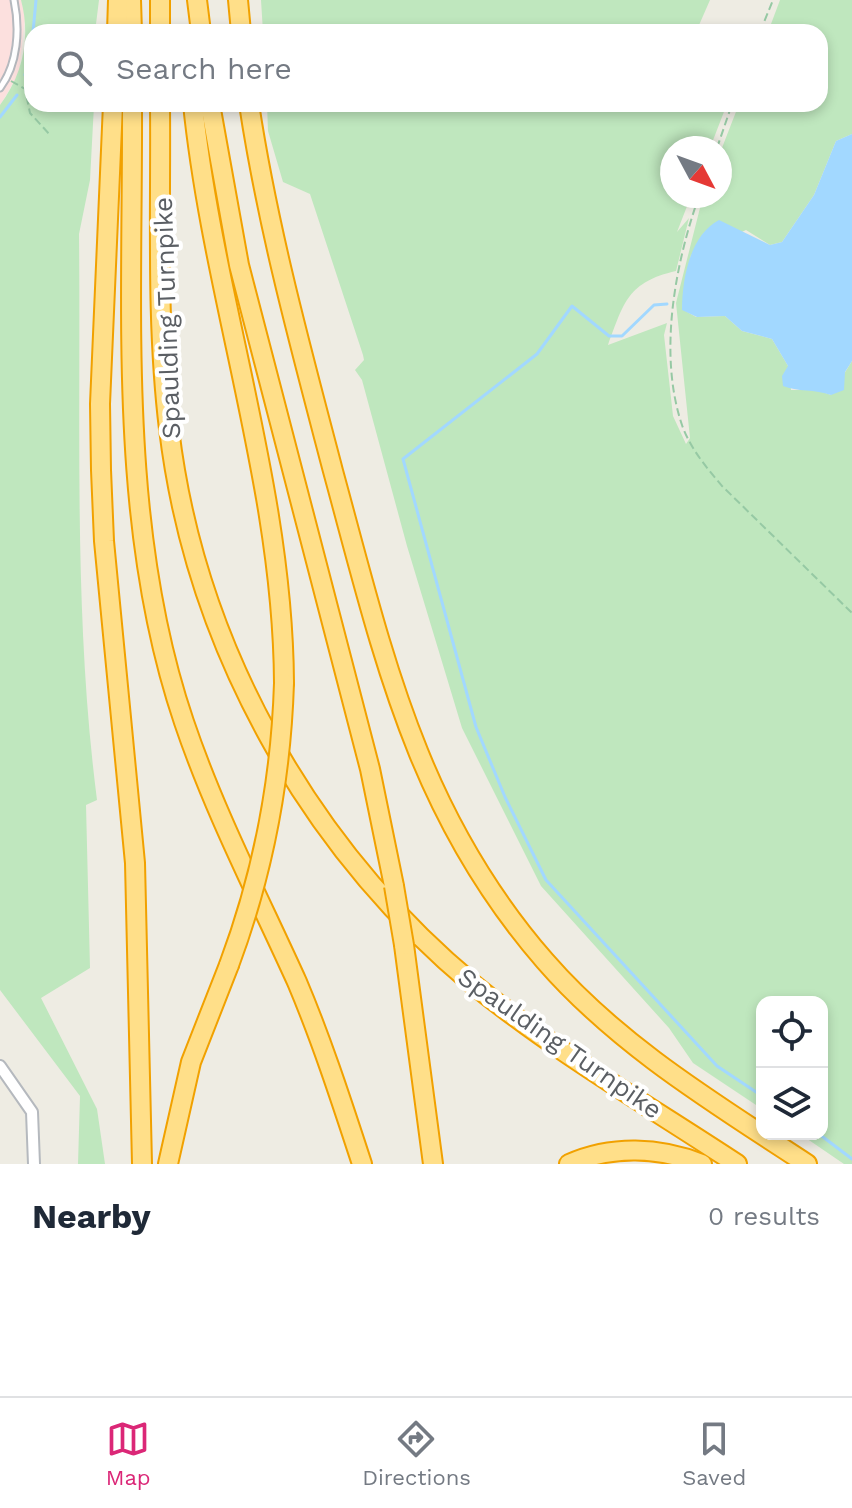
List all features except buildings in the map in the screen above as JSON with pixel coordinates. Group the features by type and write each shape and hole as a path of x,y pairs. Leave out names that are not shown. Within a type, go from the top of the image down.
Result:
{"highway":[{"path":"117,24 118,0"},
{"path":"131,0 132,24"},
{"path":"160,0 160,24"},
{"path":"192,24 194,0"},
{"path":"194,0 199,24"},
{"path":"238,0 240,24"},
{"path":"113,112 100,404 102,493 135,863 142,1164"},
{"path":"132,112 134,420 139,499 157,620 183,721 302,996 362,1164"},
{"name":"Spaulding Turnpike","path":"160,112 163,356 174,464 189,535 209,604 268,736 305,798 348,856 447,962 552,1043 737,1164"},
{"path":"168,1164 191,1062 229,965 268,831 280,753 284,683 282,601 273,526 216,260 194,112"},
{"path":"211,112 239,265 370,769 404,945 433,1164"},
{"name":"Spaulding Turnpike","path":"251,112 283,278 377,632 406,727 444,815 502,907 547,963 598,1015 653,1061 807,1164"},
{"path":"569,1164 603,1153 632,1150 676,1155 702,1164"}],"street":[{"path":"0,1066 32,1112 34,1164"}],"lane":[{"path":"0,88 7,79 16,42 14,0"}],"path":[{"path":"763,24 773,0"},
{"path":"7,79 24,88"},
{"path":"30,112 51,136"},
{"path":"721,136 729,112"},
{"path":"696,208 673,316 674,384 683,426 706,466 722,486 852,613"}],"shaded area":[{"path":"0,0 21,0 25,17 19,73 0,105"}],"green space":[{"path":"21,0 99,0 96,24 25,24"},
{"path":"261,0 710,0 700,24 262,24"},
{"path":"780,0 852,0 852,134 836,141 814,195 782,242 770,245 746,230 691,255 682,309 696,317 725,316 742,331 772,339 788,366 791,390 817,390 831,395 852,361 852,1164 844,1164 809,1140 828,1140 828,996 756,996 756,1105 693,1063 669,1028 541,886 462,728 407,546 362,380 355,370 364,360 363,355 310,194 283,182 268,131 267,112 724,112 715,136 660,136 660,208 686,208 677,232 689,218 676,271 647,281 630,296 608,345 667,323 664,335 673,416 686,444 690,438 676,303 700,208 732,208 732,136 727,136 736,112 828,112 828,24 771,24"},
{"path":"24,48 24,112 94,112 90,180 79,234 81,589 89,730 97,800 86,805 90,968 41,998 97,1109 105,1164 78,1164 80,1096 0,990 0,105 14,81"}],"water":[{"path":"852,134 852,361 845,372 844,390 831,395 783,386 782,376 788,366 772,339 742,331 725,316 697,317 682,310 682,298 690,259 709,227 719,220 770,245 782,242 814,195 836,141"}],"waterway":[{"path":"34,24 36,0"},
{"path":"0,117 17,95"},
{"path":"667,304 654,305 622,336 609,336 572,306 537,354 403,459 476,727 505,797 546,880 717,1066 756,1092"},
{"path":"827,1140 852,1159"}]}
